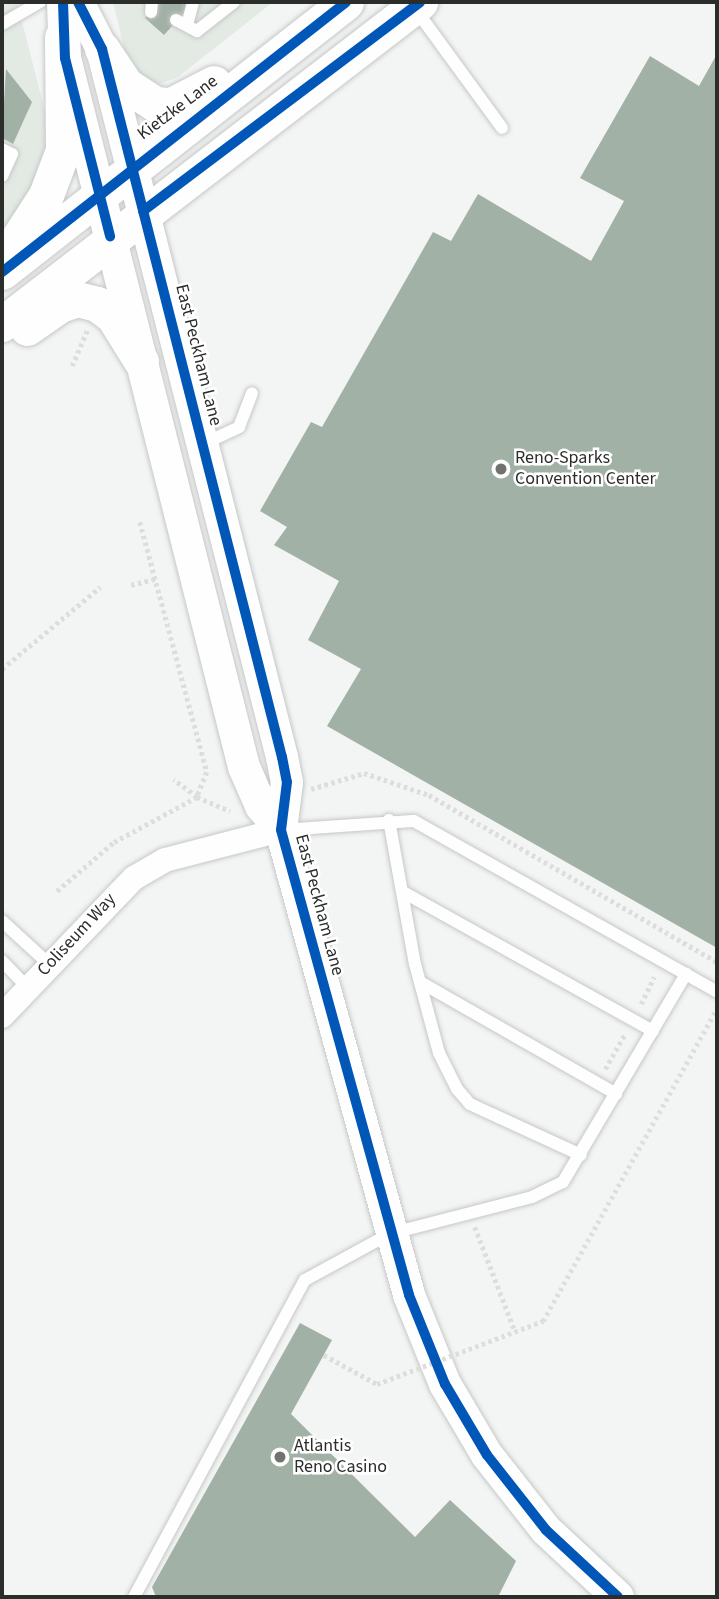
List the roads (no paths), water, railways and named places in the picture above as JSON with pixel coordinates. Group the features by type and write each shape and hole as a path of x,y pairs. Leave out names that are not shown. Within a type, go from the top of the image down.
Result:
{"main road":[{"name":"Kietzke Lane","path":"2,272 131,166 345,2"},
{"path":"2,324 110,236 417,4"},
{"path":"2,263 46,195 63,150 62,37"},
{"path":"102,48 126,85 155,104 171,105 297,39"},
{"path":"2,347 47,312 77,299 113,316 141,360"}],"street":[{"name":"East Peckham Lane","path":"63,2 62,37 244,767 261,806 281,830"},
{"name":"East Peckham Lane","path":"78,2 102,48 287,782 281,830 389,1234 425,1336 463,1418 546,1530 618,1597"},
{"name":"Coliseum Way","path":"2,1016 104,902 145,872 166,860 281,830"}],"lane":[{"path":"2,24 40,2"},
{"path":"182,17 197,31 234,2"},
{"path":"417,4 502,128"},
{"path":"2,149 12,154 2,174"},
{"path":"202,445 239,428 253,393"},
{"path":"389,820 420,982 457,1089 470,1104 581,1155"},
{"path":"281,830 389,820 414,821 717,992"},
{"path":"403,892 653,1031"},
{"path":"2,922 49,964"},
{"path":"2,961 27,987"},
{"path":"134,1597 305,1280 389,1234 471,1214 563,1182 686,974"},
{"path":"420,982 616,1094"}],"place":[{"name":"Reno-Sparks Convention Center","path":"501,469"},
{"name":"Atlantis Reno Casino","path":"280,1457"}]}
